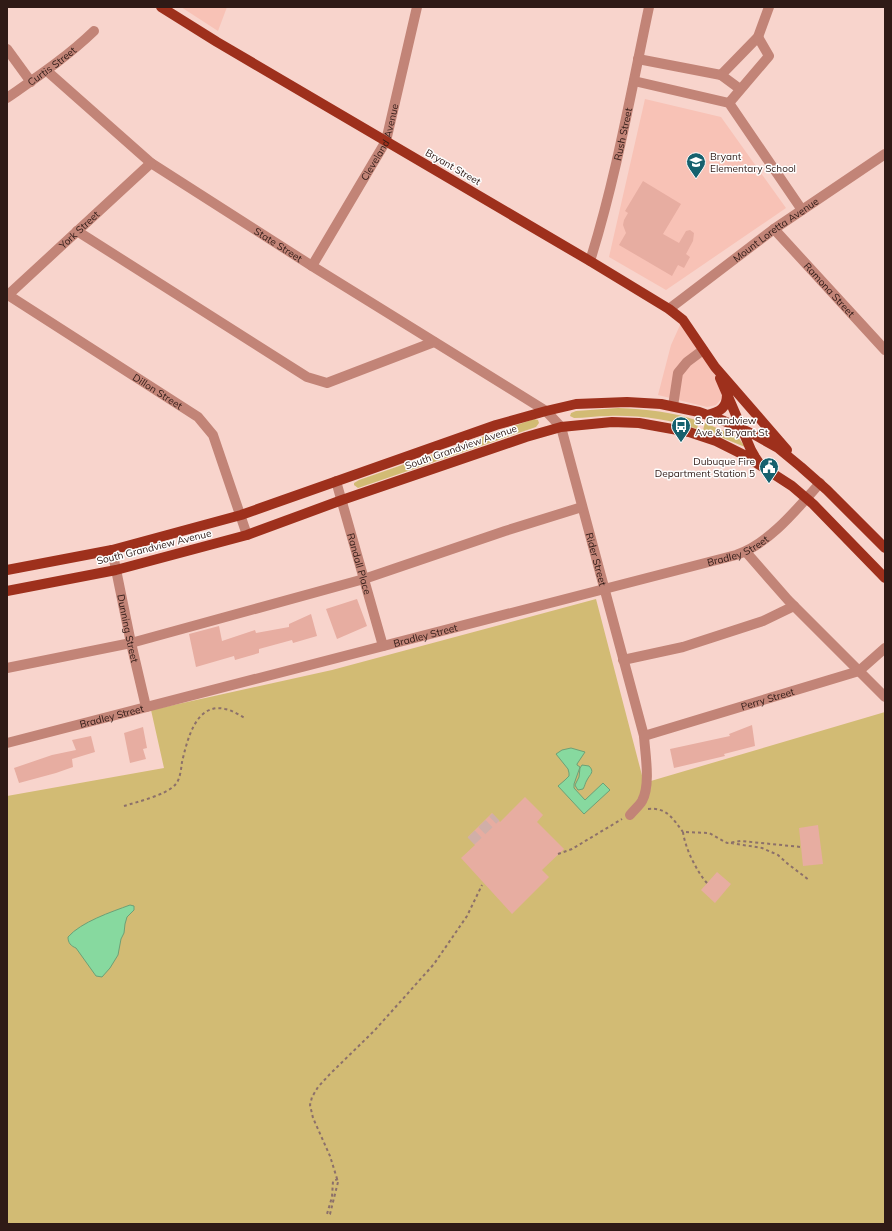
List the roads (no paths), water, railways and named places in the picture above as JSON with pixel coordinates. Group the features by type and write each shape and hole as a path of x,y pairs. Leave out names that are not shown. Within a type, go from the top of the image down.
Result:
{"main road":[{"name":"Bryant Street","path":"161,7 217,42 669,309 683,320 715,367"},
{"path":"715,367 755,458 764,467"},
{"path":"715,367 801,467"},
{"path":"707,415 715,413 724,407 727,401 727,394"},
{"name":"South Grandview Avenue","path":"7,570 112,550 241,515 496,425 546,411 576,404 627,402 661,404 707,415 778,448 820,484 885,548"},
{"name":"South Grandview Avenue","path":"7,591 116,570 247,535 342,500 526,437 561,427 612,422 639,423 689,432 716,441 764,467 807,498 884,576"}],"street":[{"name":"Cleveland Avenue","path":"312,266 386,141 417,7"},
{"name":"Rush Street","path":"590,261 599,231 634,81 649,7"},
{"path":"721,75 758,37 769,7"},
{"name":"Curtis Street","path":"7,98 80,45 94,31"},
{"path":"728,103 769,56 758,37"},
{"path":"7,49 31,82"},
{"path":"638,59 721,75 740,89"},
{"name":"State Street","path":"47,70 151,163 312,266 525,398"},
{"path":"634,81 728,103 802,210"},
{"name":"Mount Loretta Avenue","path":"669,309 774,229 885,154"},
{"name":"York Street","path":"8,296 151,163"},
{"name":"Ramona Street","path":"774,229 885,350"},
{"path":"77,231 301,373 314,379 327,383 434,342"},
{"name":"Dillon Street","path":"8,296 198,417 213,434 247,535"},
{"path":"673,406 678,373 681,367 703,350"},
{"name":"Rider Street","path":"525,398 546,411 561,427 644,736 645,792 642,800 630,814"},
{"name":"Randall Place","path":"336,481 383,646"},
{"name":"Bradley Street","path":"7,743 746,552 761,542 820,484"},
{"path":"7,668 131,643 364,579 505,531 582,507"},
{"name":"Dunning Street","path":"112,550 146,707"},
{"path":"746,552 794,606 860,670 885,697"},
{"path":"623,660 683,647 763,621 794,606"},
{"name":"Perry Street","path":"644,736 860,670 885,648"}],"tunnel":[{"path":"471,841 496,817"}],"place":[{"name":"Bryant Elementary School","path":"696,179"},
{"name":"S. Grandview Ave & Bryant St","path":"681,443"},
{"name":"Dubuque Fire Department Station 5","path":"769,484"}]}
